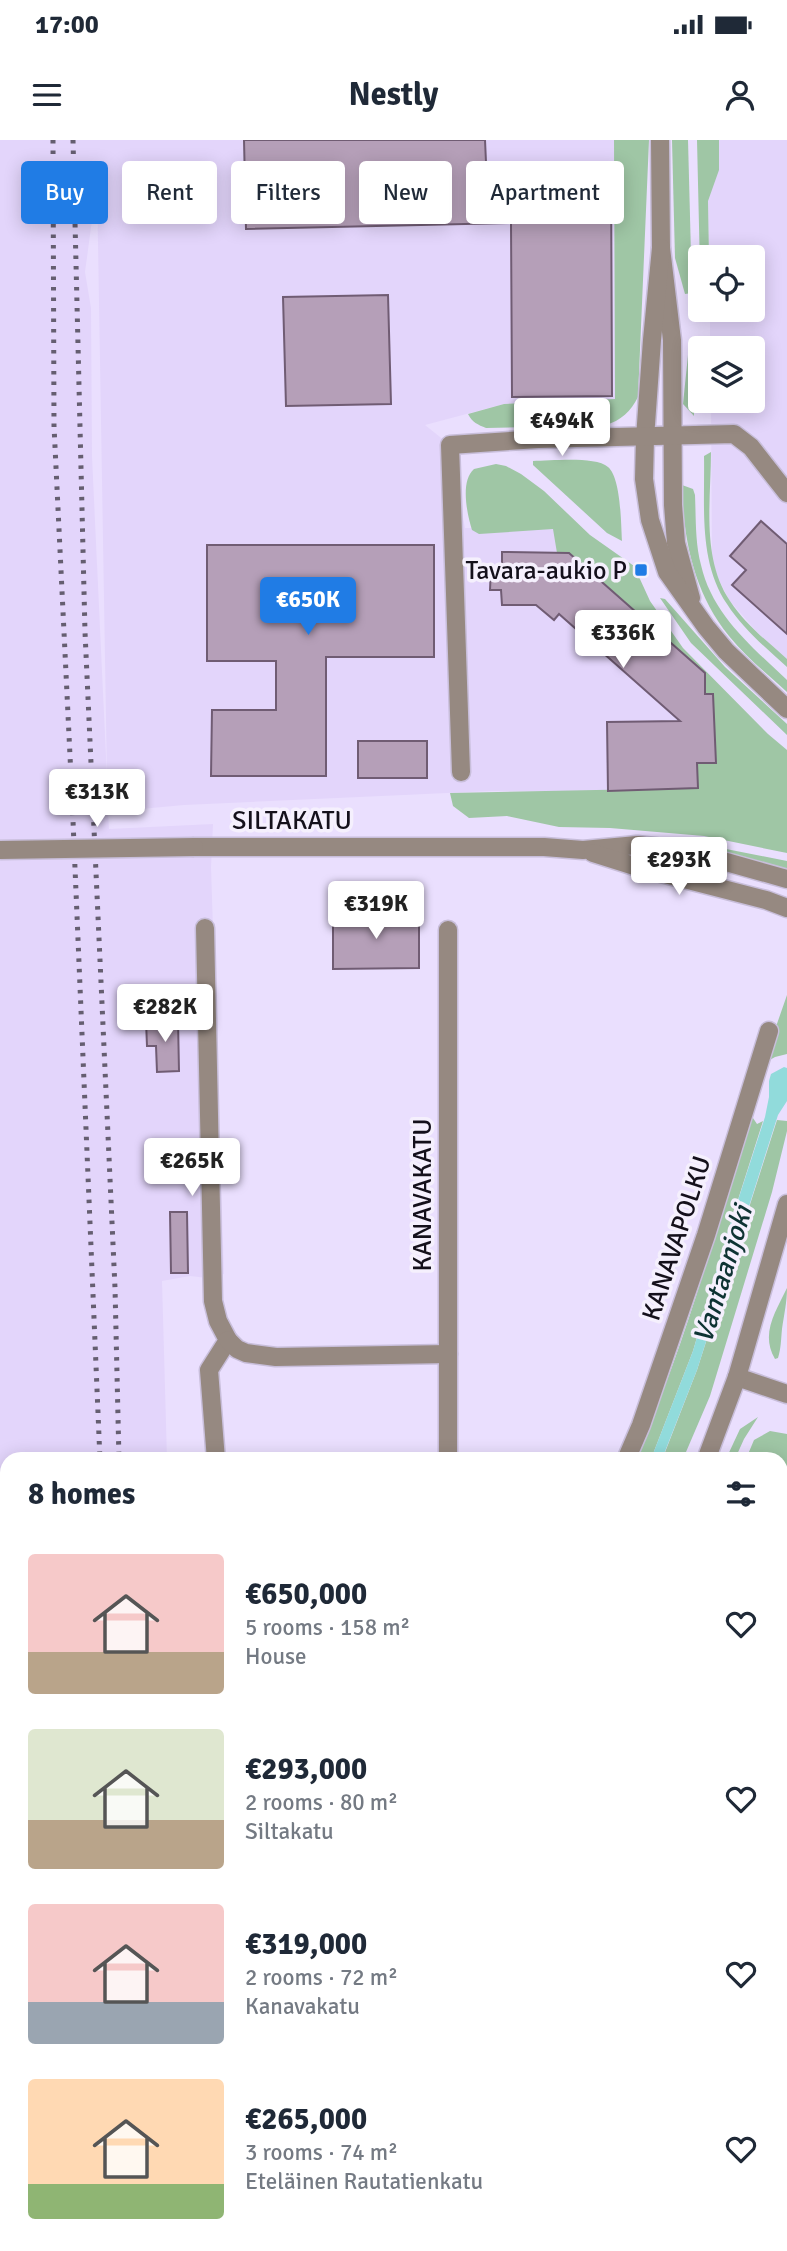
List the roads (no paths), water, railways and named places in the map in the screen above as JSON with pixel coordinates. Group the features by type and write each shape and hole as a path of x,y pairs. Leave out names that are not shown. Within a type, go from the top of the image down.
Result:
{"street":[{"path":"660,140 661,248 645,438 644,479 650,520 667,572 726,651 787,709"},
{"path":"661,248 672,340 673,505 676,543 694,608"},
{"path":"461,772 450,446 538,439 733,434 751,447 787,493"},
{"name":"SILTAKATU","path":"0,850 210,846 583,849 637,845 705,856 787,879"},
{"name":"SILTAKATU","path":"583,849 787,908"},
{"path":"205,928 213,1301 218,1321 228,1340 246,1353 276,1357 448,1354"},
{"name":"KANAVAKATU","path":"448,930 448,1452"},
{"name":"KANAVAPOLKU","path":"629,1452 706,1235 769,1031"},
{"path":"709,1452 737,1377 787,1204"},
{"path":"215,1452 209,1370 228,1340"},
{"path":"737,1377 787,1394"}],"water":[{"name":"Vantaanjoki","path":"787,1068 787,1101 778,1115 697,1370 665,1452 654,1452 693,1351 765,1117 771,1074"}],"railway":[{"path":"53,140 54,426 100,1452"},
{"path":"73,140 85,632 115,1288 119,1452"}],"place":[{"name":"Tavara-aukio P","path":"641,570"}]}
